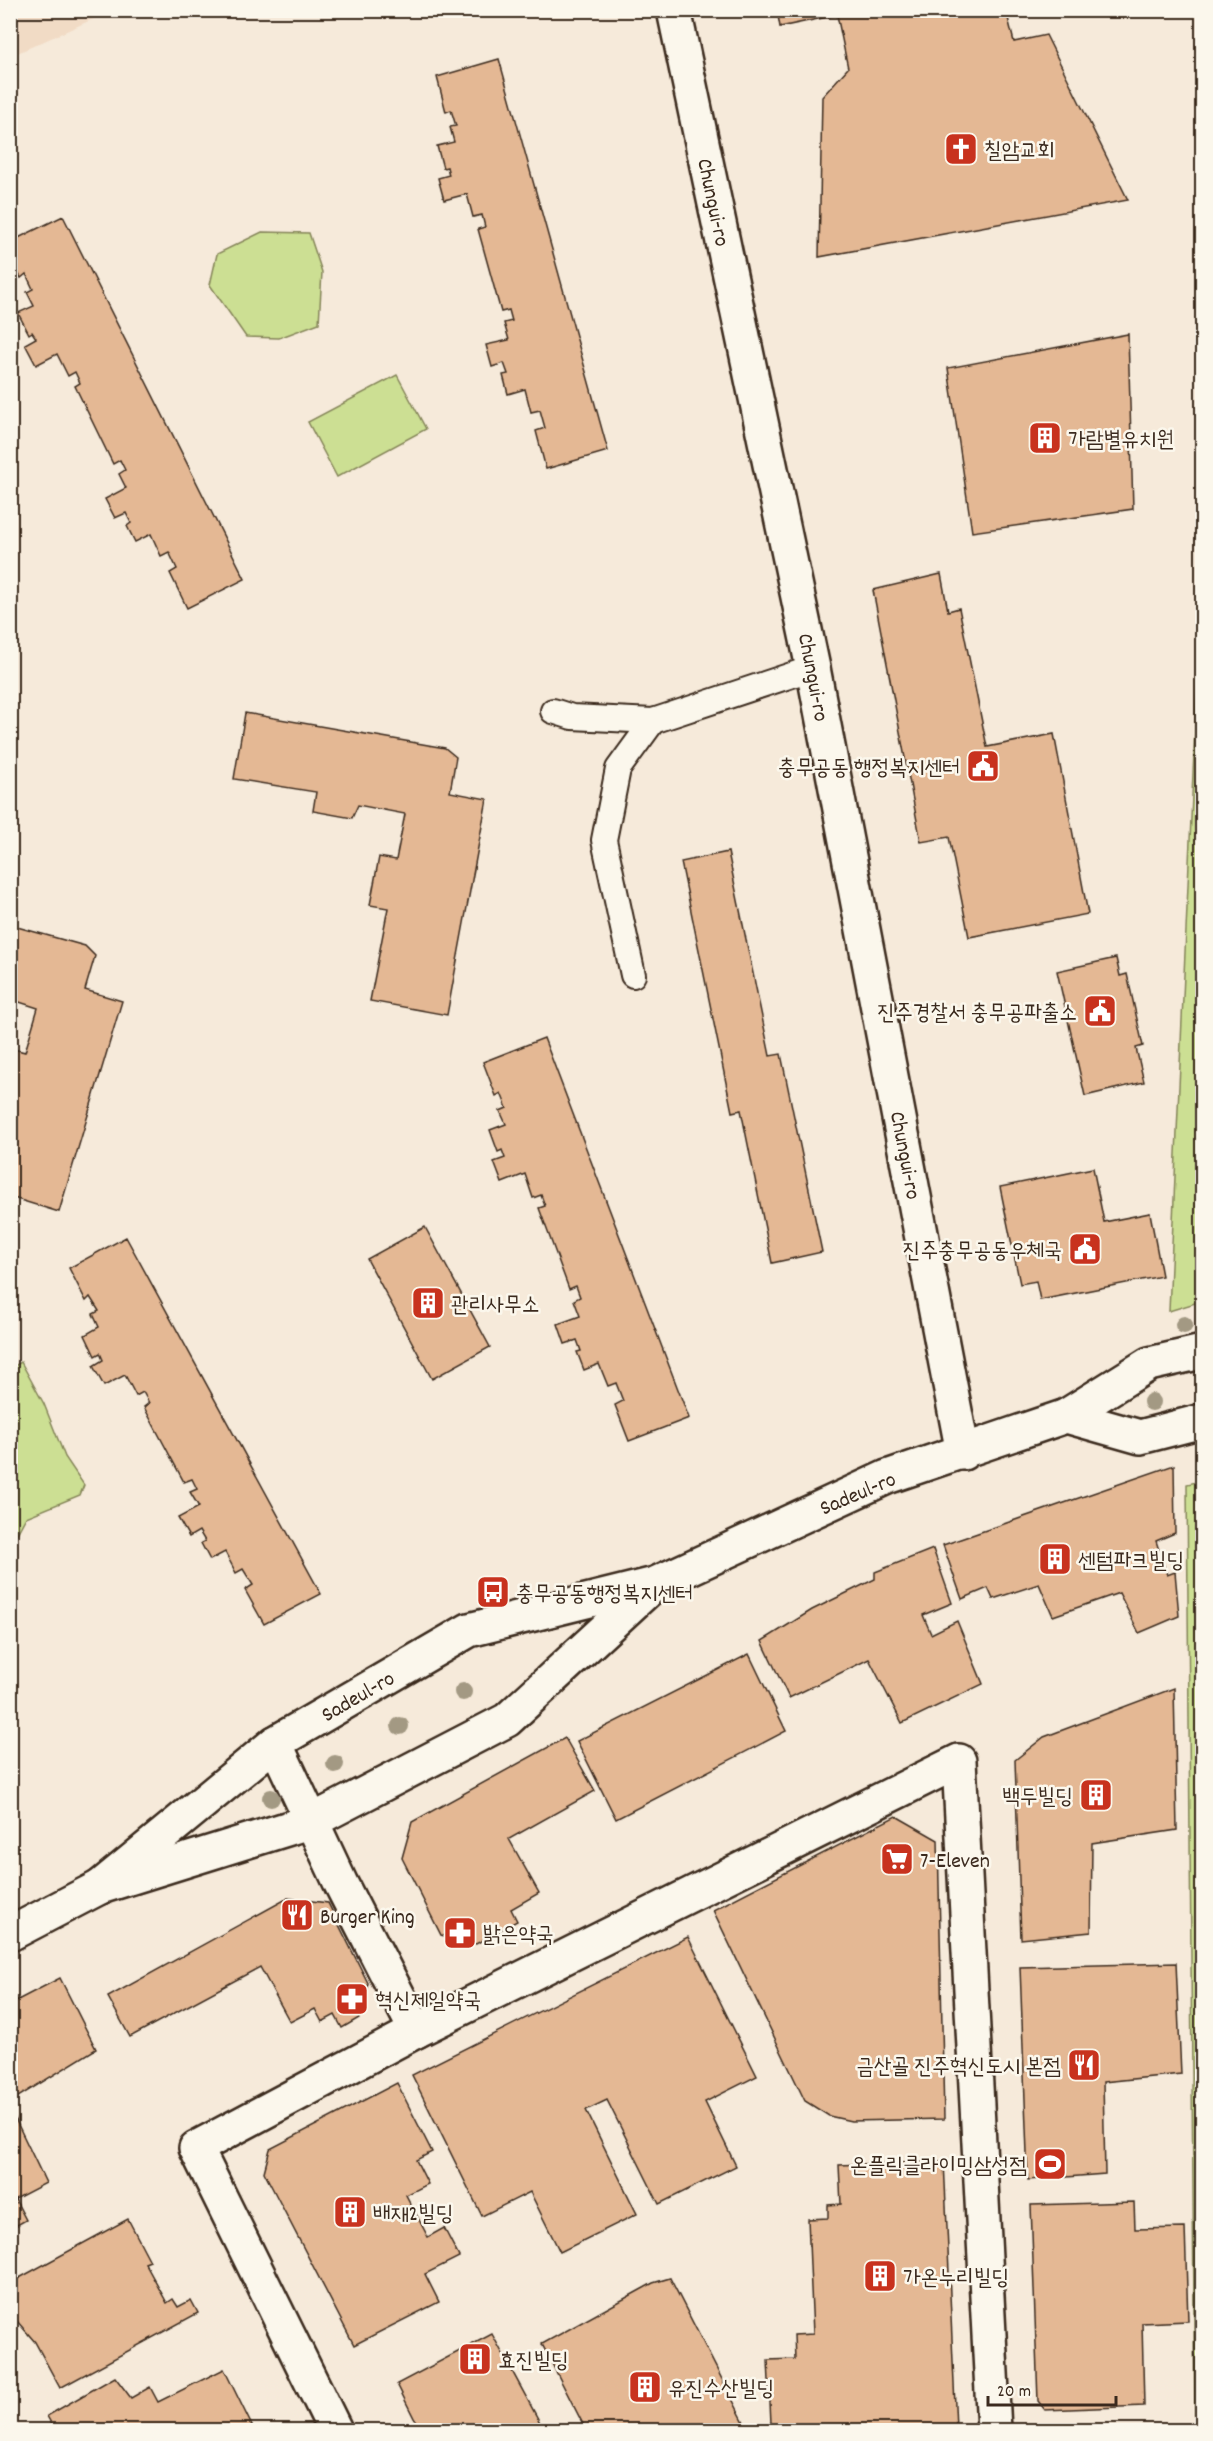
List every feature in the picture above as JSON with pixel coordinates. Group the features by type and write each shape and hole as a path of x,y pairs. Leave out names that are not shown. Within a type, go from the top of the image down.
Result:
{"street":[{"name":"Chungui-ro","path":"674,10 813,668 963,1453"},
{"name":"Sadeul-ro","path":"100,1887 275,1743 469,1630 655,1584 887,1477 1066,1416 1149,1364 1203,1352"},
{"path":"1066,1416 1140,1437 1203,1421"},
{"name":"Sadeul-ro","path":"10,1934 100,1887 312,1821 507,1720 655,1584"},
{"path":"275,1743 416,2031"},
{"path":"335,2430 196,2148 416,2031 959,1761 994,2430"}],"lane":[{"path":"553,711 572,717 653,721 813,668"},
{"path":"633,975 604,840 618,770 653,721"}],"shaded area":[{"path":"11,10 111,10 111,11 11,56"}],"green space":[{"path":"262,232 309,233 322,272 319,323 279,338 246,337 210,285 217,254"},
{"path":"397,375 426,429 337,477 308,422"},
{"path":"1202,572 1202,1301 1169,1311"},
{"path":"21,1362 44,1404 65,1457 84,1485 80,1495 26,1517 11,1545 11,1368"},
{"path":"1202,1481 1202,2430 1195,2430 1187,1484"}],"building":[{"name":"칠암교회","path":"777,10 1006,10 1014,42 1046,35 1128,200 819,257 822,97 848,68 837,15 780,27"},
{"path":"499,59 608,451 546,469 536,431 545,428 540,410 531,412 525,389 508,394 503,375 508,374 504,363 492,367 486,345 509,340 504,323 512,321 509,310 501,312 478,229 485,227 482,215 473,217 467,194 444,200 438,178 449,175 447,167 443,168 437,146 454,142 450,127 456,126 451,110 446,112 437,77"},
{"path":"63,216 245,579 187,608 170,573 177,569 169,552 161,556 151,534 135,542 127,526 131,523 126,513 115,518 105,499 126,488 119,474 125,470 120,460 113,464 75,386 80,383 75,372 68,376 57,354 36,365 25,344 36,338 32,332 29,334 18,313 34,306 27,292 33,289 26,274 21,278 10,258 10,242"},
{"name":"가람별유치원","path":"1128,334 1133,509 972,532 948,368"},
{"name":"충무공동 행정복지센터","path":"941,574 948,611 959,608 987,747 1054,734 1088,914 969,937 949,837 921,842 873,590"},
{"path":"245,713 445,748 456,757 450,792 487,799 447,1015 370,1001 388,908 370,905 379,857 396,860 405,814 358,805 352,818 313,811 316,792 234,779"},
{"path":"728,852 770,1056 781,1054 822,1252 772,1263 741,1110 732,1112 681,862"},
{"path":"10,925 85,946 95,956 85,990 122,1001 59,1212 10,1197 10,1048 25,1052 38,1008 10,999"},
{"name":"진주경찰서 충무공파출소","path":"1116,958 1120,976 1127,974 1143,1046 1136,1048 1144,1082 1085,1096 1057,971"},
{"path":"544,1038 689,1418 629,1441 615,1405 623,1401 616,1383 608,1386 599,1364 584,1370 577,1352 581,1351 577,1340 565,1344 558,1324 580,1316 574,1300 580,1297 576,1286 569,1289 539,1208 545,1206 541,1195 533,1198 525,1174 502,1183 494,1162 505,1158 502,1150 498,1152 490,1130 506,1124 500,1111 507,1108 501,1093 496,1096 483,1062"},
{"name":"진주충무공동우체국","path":"1093,1168 1104,1222 1150,1213 1162,1276 1040,1300 1036,1281 1020,1284 1000,1187"},
{"name":"관리사무소","path":"425,1227 490,1347 432,1379 367,1259"},
{"path":"126,1237 321,1594 264,1624 245,1590 253,1585 243,1569 236,1573 225,1552 210,1560 201,1543 205,1541 199,1531 189,1537 178,1518 199,1507 190,1492 197,1489 192,1479 184,1482 144,1407 149,1403 143,1392 136,1396 125,1375 104,1386 93,1366 103,1360 100,1353 95,1356 85,1335 99,1327 93,1314 99,1311 90,1297 86,1301 69,1268"},
{"name":"센텀파크빌딩","path":"1174,1465 1175,1533 1156,1541 1167,1575 1175,1572 1179,1616 1139,1633 1119,1593 1053,1616 1039,1584 993,1599 988,1588 962,1599 943,1545"},
{"path":"933,1549 952,1603 923,1615 931,1634 957,1621 983,1684 902,1723 869,1659 789,1698 762,1641 812,1610 875,1579 875,1572"},
{"path":"749,1654 786,1731 616,1819 577,1741"},
{"name":"백두빌딩","path":"1174,1688 1177,1830 1092,1843 1091,1932 1021,1939 1015,1760 1044,1737"},
{"path":"565,1738 595,1791 509,1839 539,1893 511,1909 517,1921 476,1944 441,1935 402,1858 412,1822"},
{"path":"896,1816 938,1840 944,2119 851,2121 829,2116 805,2101 713,1910"},
{"path":"288,1898 328,1903 368,1983 359,2018 342,2028 335,2015 322,2022 315,2009 290,2022 260,1967 130,2037 108,1997"},
{"path":"688,1937 757,2076 705,2102 736,2166 659,2204 607,2100 586,2110 637,2214 560,2252 530,2192 482,2216 412,2075"},
{"path":"1176,1963 1181,2074 1103,2082 1105,2174 1028,2180 1020,1967"},
{"path":"60,1978 96,2049 10,2102 10,2004"},
{"name":"배재2빌딩","path":"397,2083 432,2152 416,2160 428,2184 406,2195 428,2237 444,2228 459,2257 425,2274 439,2302 354,2345 264,2172 270,2149"},
{"path":"10,2108 46,2183 15,2199 26,2220 10,2229"},
{"name":"가온누리빌딩","path":"944,2161 956,2428 954,2430 775,2430 771,2423 768,2360 795,2359 794,2335 813,2334 808,2219 828,2218 828,2205 841,2204 839,2165"},
{"path":"1134,2202 1135,2229 1185,2228 1188,2321 1142,2323 1144,2406 1045,2410 1038,2401 1031,2205"},
{"path":"128,2219 150,2261 145,2263 167,2303 173,2299 178,2307 191,2300 198,2313 60,2388 35,2342 10,2313 10,2283"},
{"name":"유진수산빌딩","path":"670,2278 748,2430 586,2430 542,2344 653,2283"},
{"name":"효진빌딩","path":"492,2334 544,2430 420,2430 397,2384"},
{"path":"224,2369 254,2430 55,2430 47,2416 115,2377 131,2398 150,2387 158,2402"}],"place":[{"name":"칠암교회","path":"961,149"},
{"name":"가람별유치원","path":"1045,438"},
{"name":"충무공동 행정복지센터","path":"983,766"},
{"name":"진주경찰서 충무공파출소","path":"1100,1011"},
{"name":"진주충무공동우체국","path":"1085,1249"},
{"name":"관리사무소","path":"428,1303"},
{"name":"센텀파크빌딩","path":"1055,1559"},
{"name":"충무공동행정복지센터","path":"493,1592"},
{"name":"백두빌딩","path":"1096,1795"},
{"name":"7-Eleven","path":"897,1859"},
{"name":"Burger King","path":"297,1915"},
{"name":"밝은약국","path":"460,1933"},
{"name":"혁신제일약국","path":"352,1999"},
{"name":"금산골 진주혁신도시 본점","path":"1084,2065"},
{"name":"온플릭클라이밍삼성점","path":"1050,2164"},
{"name":"배재2빌딩","path":"350,2212"},
{"name":"가온누리빌딩","path":"880,2276"},
{"name":"효진빌딩","path":"475,2359"},
{"name":"유진수산빌딩","path":"645,2387"}]}
